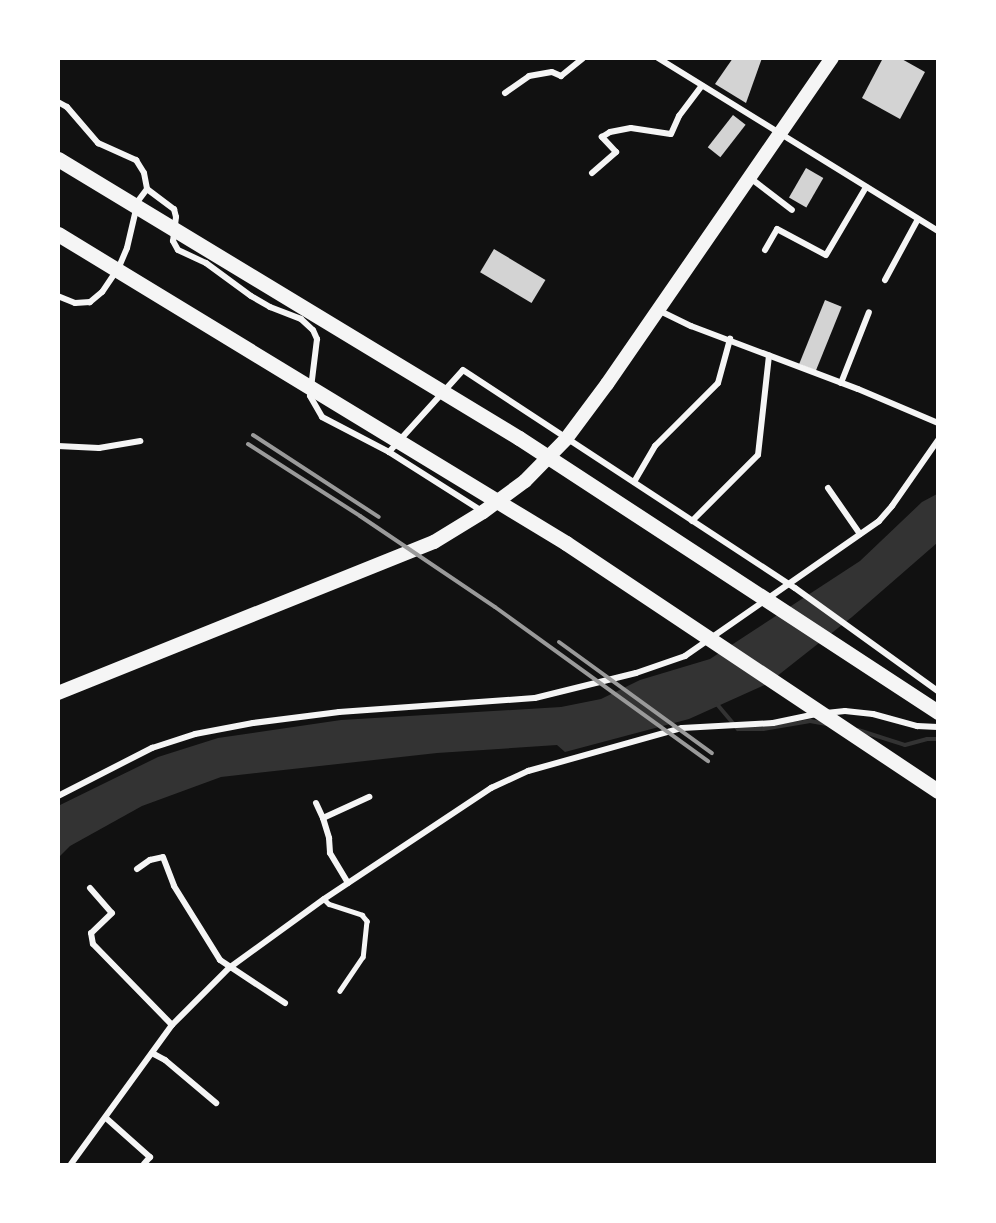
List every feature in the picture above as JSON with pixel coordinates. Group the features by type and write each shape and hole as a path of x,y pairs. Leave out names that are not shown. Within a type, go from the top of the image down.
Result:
{"highway":[{"path":"58,159 519,438 938,712"},
{"path":"65,238 566,543 938,791"}],"main road":[{"path":"58,693 434,543 483,512 525,481 566,439 832,58"}],"street":[{"path":"505,93 529,76 552,72 561,76 583,58"},
{"path":"658,58 938,231"},
{"path":"592,173 616,152 602,137 610,132 631,128 671,134 679,116 702,86"},
{"path":"58,102 67,107 98,143 136,160 144,173 147,189 174,209 176,217 173,241 178,250 206,263 250,296 300,319 313,330 317,339 310,396 322,417 389,452 483,512"},
{"path":"748,177 792,210"},
{"path":"765,250 777,229 826,255 866,187"},
{"path":"58,296 75,303 90,302 102,292 119,267 127,248 138,201 147,189"},
{"path":"885,280 918,219"},
{"path":"658,310 691,327 730,339 841,382 938,423"},
{"path":"841,382 869,312"},
{"path":"634,482 655,446 718,383 730,339"},
{"path":"692,521 758,454 769,356"},
{"path":"389,452 463,370 788,583 938,691"},
{"path":"58,446 99,448 140,441"},
{"path":"58,796 152,748 195,734 253,723 339,712 535,698 636,673 685,656 879,521 892,507 938,441"},
{"path":"828,488 860,534"},
{"path":"71,1164 172,1025 229,968 324,899 435,824 510,779 528,771 682,728 773,723 845,711 873,714 917,726 938,727"},
{"path":"323,818 369,797"},
{"path":"316,803 323,818 330,853 348,883"},
{"path":"137,868 150,860 163,857 174,886 220,960 285,1003"},
{"path":"90,888 112,913 91,933 93,944 172,1025"},
{"path":"152,1053 165,1060 216,1102"},
{"path":"106,1118 150,1156 144,1164"}],"lane":[{"path":"324,899 329,904 362,915 367,921 363,957 340,990"}],"shaded area":[{"path":"937,494 937,543 852,617 767,684 689,719 565,752 557,745 437,753 221,777 142,806 70,846 59,857 58,806 158,757 218,738 341,720 561,707 601,699 640,680 710,659 860,561 922,502"}],"building":[{"path":"733,58 762,58 746,103 715,84"},
{"path":"883,58 900,58 925,72 900,119 862,98"},
{"path":"733,115 746,125 720,157 708,147"},
{"path":"806,168 823,178 806,207 789,197"},
{"path":"494,249 545,280 532,303 480,272"},
{"path":"825,300 842,307 816,371 799,364"}],"waterway":[{"path":"716,703 738,729 763,729 810,721 827,724"},
{"path":"858,730 905,745 927,739 938,739"}],"railway":[{"path":"253,435 379,517"},
{"path":"248,444 495,607 708,761"},
{"path":"559,642 712,753"}]}
